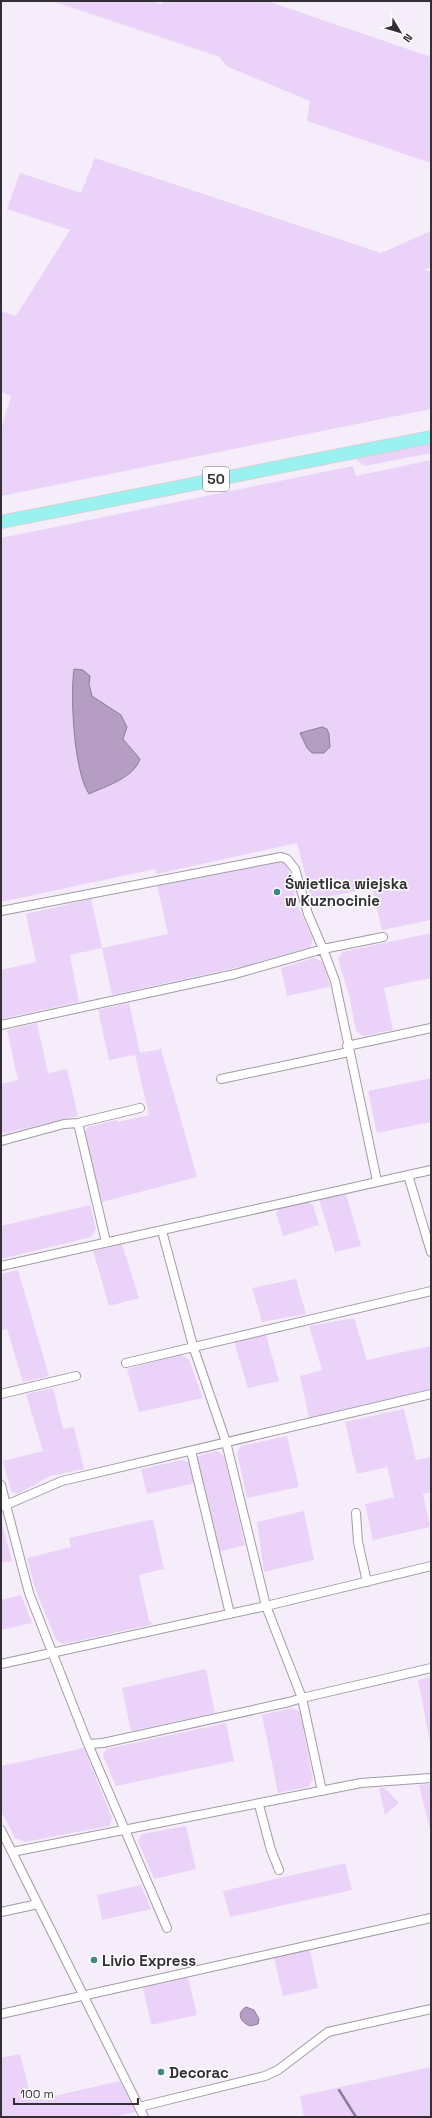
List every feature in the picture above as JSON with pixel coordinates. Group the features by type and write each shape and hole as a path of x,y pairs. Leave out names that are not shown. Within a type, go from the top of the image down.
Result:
{"main road":[{"name":"50","path":"1,522 431,437"}],"street":[{"path":"1,911 281,857 287,859 295,869 308,914 335,981 348,1049 377,1181"},
{"path":"1,1024 236,974 323,949 383,937"},
{"path":"221,1079 431,1028"},
{"path":"1,1141 64,1124 78,1123 140,1108"},
{"path":"78,1123 106,1242"},
{"path":"1,1266 431,1170"},
{"path":"408,1174 431,1252"},
{"path":"162,1231 193,1346 226,1442 266,1606 302,1698 322,1791"},
{"path":"126,1363 431,1291"},
{"path":"1,1394 76,1376"},
{"path":"4,1506 62,1481 191,1452 226,1442 431,1394"},
{"path":"191,1452 230,1614"},
{"path":"1,1486 4,1506 29,1593 88,1744 167,1928"},
{"path":"356,1513 358,1542 367,1582"},
{"path":"1,1664 266,1606 431,1566"},
{"path":"88,1744 103,1743 289,1702 431,1668"},
{"path":"12,1852 379,1780 431,1778"},
{"path":"259,1804 271,1850 279,1870"},
{"path":"1,1830 144,2117"},
{"path":"1,1912 38,1904"},
{"path":"1,2014 431,1918"},
{"path":"139,2107 266,2076 278,2070 328,2032 431,2009"}],"shaded area":[{"path":"52,1 150,1 161,4 165,1 267,1 431,57 431,163 307,121 310,101 226,66 220,57"},
{"path":"95,158 381,253 431,231 431,267 424,270 431,272 431,409 1,496 1,429 11,396 1,392 1,311 16,316 70,230 7,209 20,173 81,193"},
{"path":"431,444 431,453 365,466 355,459"},
{"path":"431,460 431,920 382,930 372,888 312,900 297,843 156,874 155,869 1,902 1,538 353,466 356,476"},
{"path":"74,669 83,670 90,676 89,684 92,696 121,715 127,727 123,739 140,759 137,766 119,781 89,794 80,769 74,734"},
{"path":"322,727 327,729 329,734 330,747 324,753 312,753 307,748 300,733"},
{"path":"280,860 287,864 298,906 313,940 310,947 248,965 112,995 102,948 168,934 157,885"},
{"path":"91,899 102,948 70,955 79,1002 1,1019 1,970 36,962 26,914"},
{"path":"431,933 431,978 384,988 393,1030 363,1036 356,1031 349,995 338,959 342,952"},
{"path":"314,958 324,962 330,987 287,996 281,968"},
{"path":"129,1003 140,1053 161,1049 197,1177 102,1202 84,1132 88,1127 117,1120 118,1122 149,1115 135,1055 109,1060 98,1010"},
{"path":"37,1023 48,1073 67,1069 78,1116 1,1134 1,1084 18,1080 7,1030"},
{"path":"431,1078 431,1122 377,1133 368,1091"},
{"path":"346,1194 361,1246 335,1252 319,1199"},
{"path":"307,1202 313,1205 319,1225 283,1236 276,1213 279,1208"},
{"path":"90,1205 96,1229 91,1237 1,1259 1,1226"},
{"path":"122,1244 139,1298 109,1306 93,1251"},
{"path":"18,1270 49,1376 23,1382 7,1329 1,1330 1,1274"},
{"path":"296,1279 306,1314 262,1322 252,1288"},
{"path":"354,1318 367,1360 431,1346 431,1390 309,1418 300,1376 322,1370 309,1326"},
{"path":"266,1335 279,1381 248,1388 234,1342"},
{"path":"181,1354 189,1360 203,1398 139,1412 127,1369"},
{"path":"53,1388 63,1429 74,1427 84,1469 50,1476 18,1494 11,1491 3,1461 43,1451 26,1394"},
{"path":"404,1409 416,1460 431,1457 431,1492 423,1494 430,1527 373,1540 365,1504 394,1497 387,1467 357,1474 345,1422"},
{"path":"287,1436 299,1487 247,1498 237,1453 241,1446"},
{"path":"217,1451 224,1456 245,1545 218,1552 197,1456"},
{"path":"182,1460 190,1463 195,1483 147,1494 141,1469"},
{"path":"304,1511 314,1560 264,1572 257,1522"},
{"path":"1,1519 12,1561 1,1563"},
{"path":"153,1519 164,1569 139,1575 149,1621 154,1624 63,1644 56,1640 36,1591 27,1558 71,1547 69,1538"},
{"path":"21,1595 32,1623 1,1630 1,1600"},
{"path":"206,1669 215,1713 131,1731 122,1688"},
{"path":"431,1677 431,1747 418,1680"},
{"path":"292,1708 300,1712 313,1780 308,1787 278,1793 262,1715"},
{"path":"226,1723 234,1761 116,1786 103,1756 106,1749"},
{"path":"84,1748 112,1818 109,1826 25,1842 15,1838 1,1811 1,1766"},
{"path":"431,1784 431,1834 419,1785"},
{"path":"379,1788 385,1788 399,1803 385,1815"},
{"path":"186,1826 196,1869 154,1879 138,1841 142,1834"},
{"path":"345,1863 352,1890 230,1917 223,1891"},
{"path":"141,1885 151,1909 102,1920 97,1895"},
{"path":"310,1950 318,1988 283,1996 274,1958"},
{"path":"188,1977 197,2015 151,2025 143,1987"},
{"path":"246,2007 254,2010 259,2019 258,2024 250,2026 242,2020 240,2015"},
{"path":"20,2054 32,2101 120,2081 136,2112 112,2117 1,2117 1,2058"},
{"path":"431,2067 431,2117 304,2117 300,2096"}],"waterway":[{"path":"339,2090 356,2117"}],"place":[{"name":"Świetlica wiejska w Kuznocinie","path":"277,892"},
{"name":"Livio Express","path":"94,1960"},
{"name":"Decorac","path":"161,2072"}]}
